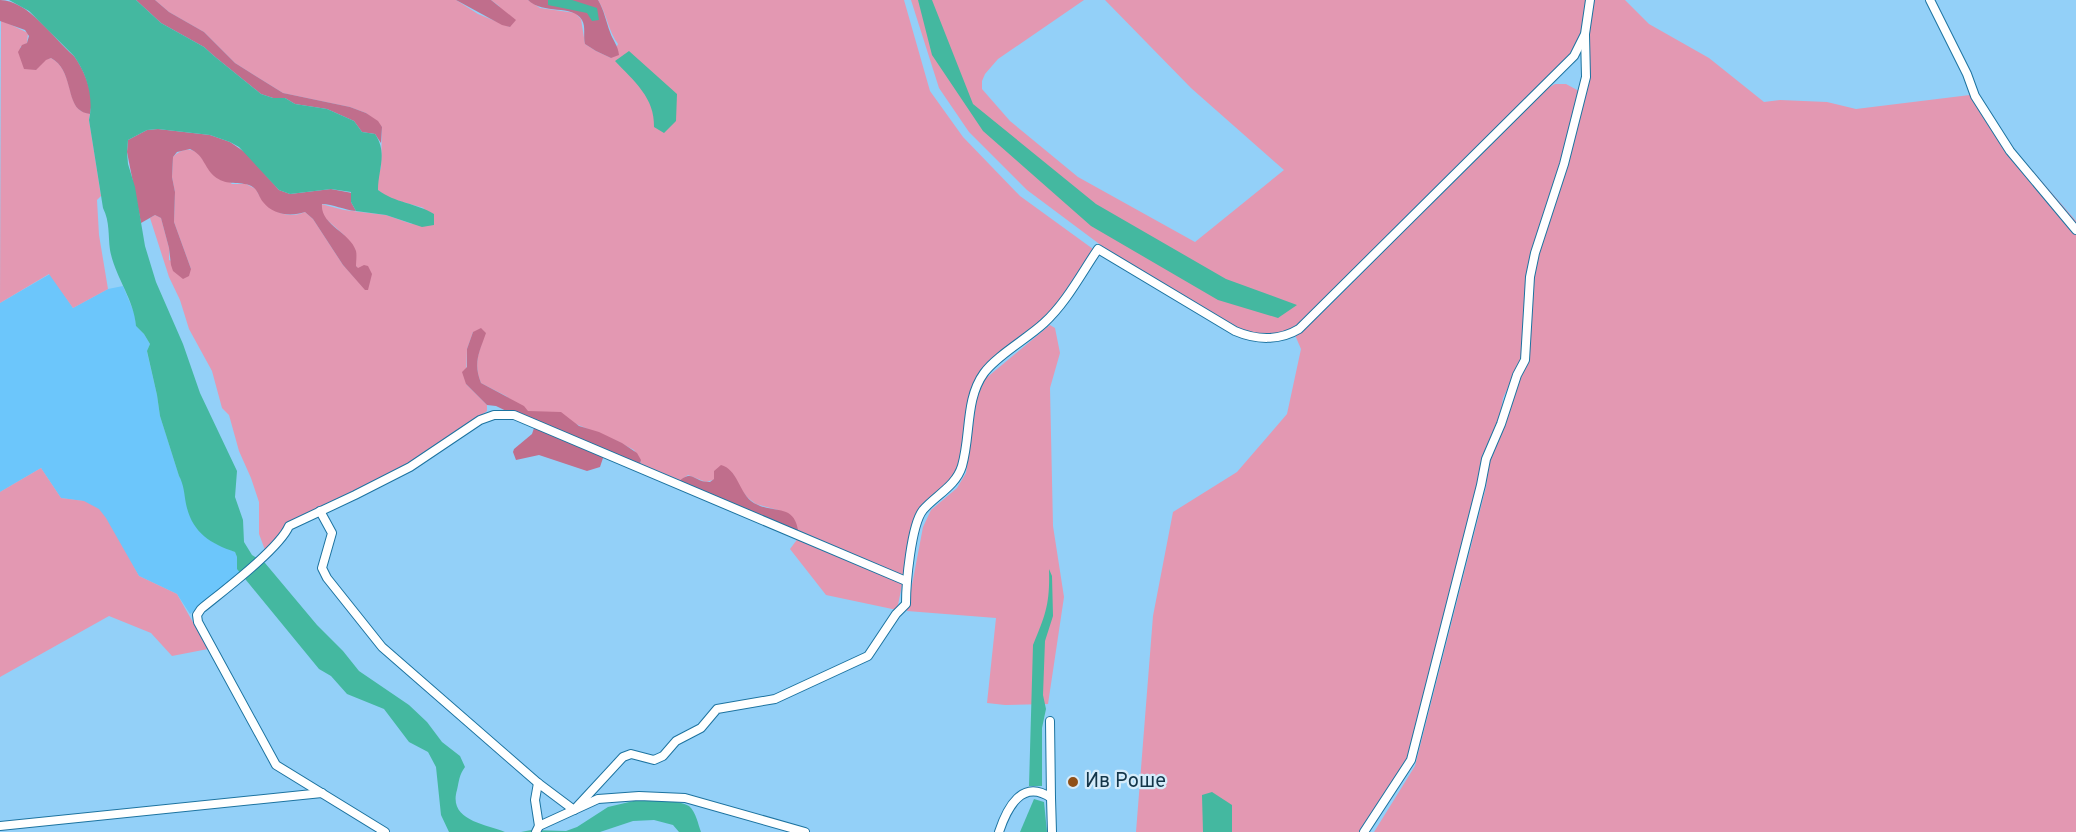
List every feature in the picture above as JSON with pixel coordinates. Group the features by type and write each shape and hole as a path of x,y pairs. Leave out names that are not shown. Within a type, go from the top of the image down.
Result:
{"street":[{"path":"1364,832 1411,760 1486,459 1501,424 1517,375 1525,360 1530,277 1535,253 1564,164 1586,77 1585,34 1590,0"},
{"path":"1930,0 1967,74 1975,96 2010,151 2076,230"},
{"path":"574,810 623,757 631,754 654,760 663,756 676,741 701,728 717,709 776,699 868,656 896,614 906,604 906,581 922,511 946,489 962,466 976,385 986,371 1056,311 1098,249 1246,336 1269,338 1291,334 1299,329 1553,79 1574,56 1585,34"},
{"path":"385,832 276,765 198,622 197,615 275,545 289,526 410,467 480,420 494,415 514,415 906,581"},
{"path":"320,511 332,533 322,568 327,578 382,647 538,783 574,810"},
{"path":"1050,721 1052,832"},
{"path":"538,783 535,800 538,829 598,799 639,796 685,798 805,832"},
{"path":"999,832 1004,816 1016,798 1028,792 1042,792 1051,798"},
{"path":"0,826 322,793"}],"shaded area":[{"path":"0,0 20,6 30,13 74,56 88,84 91,99 90,114 76,107 63,70 51,58 36,70 24,69 18,52 22,45 27,43 29,36 25,30 0,21"},
{"path":"9,0 136,0 161,23 204,47 261,94 273,98 285,98 295,104 327,109 354,121 362,132 375,134 382,155 378,190 391,198 434,214 434,225 422,227 386,215 356,211 351,202 351,192 331,189 290,194 279,190 239,147 210,135 158,129 147,130 128,140 128,164 135,187 145,246 156,282 183,344 200,393 237,471 235,497 243,520 244,542 252,555 265,563 359,671 409,705 427,722 442,742 460,756 465,767 460,778 456,800 463,814 478,823 505,832 449,832 441,815 436,767 428,752 409,742 384,709 347,694 331,676 319,669 237,569 235,552 217,545 197,529 189,514 182,483 160,416 147,351 150,344 136,326 132,307 112,260 108,223 103,208 89,120 91,103 86,78 74,56 29,11"},
{"path":"136,0 155,0 169,12 204,32 235,63 283,93 350,107 366,113 378,121 382,127 381,143 375,134 362,132 354,121 327,109 295,104 285,98 273,98 261,94 204,47 161,23"},
{"path":"155,0 456,0 478,14 510,27 499,6 491,0 528,0 540,8 575,13 581,19 585,44 611,58 618,44 598,0 904,0 930,91 963,137 1020,196 1093,249 1054,308 979,375 961,468 914,525 897,610 826,595 790,549 799,537 778,510 756,504 748,498 739,487 733,474 706,482 688,475 675,484 639,468 641,461 634,450 617,441 547,412 528,412 506,396 481,383 477,364 485,333 473,332 467,349 466,384 487,405 487,411 416,462 288,525 282,537 265,550 259,534 259,502 251,478 239,451 229,415 222,408 212,371 189,329 150,218 155,215 161,218 169,248 169,260 191,269 174,222 173,157 181,151 193,151 232,184 246,184 256,189 264,202 276,211 290,215 305,212 313,219 343,265 366,290 368,290 344,235 325,218 321,211 321,204 344,210 386,215 412,224 424,208 388,198 378,190 382,127 366,113 350,107 283,93 235,63 204,32 169,12"},
{"path":"456,0 491,0 516,20 510,27 502,25"},
{"path":"528,0 598,0 619,55 611,58 585,44 583,23 578,15 534,5"},
{"path":"548,0 572,0 597,8 599,20 592,21 587,13 548,5"},
{"path":"911,0 1084,0 998,59 985,74 982,89 1010,121 1078,177 1195,242 1284,170 1191,88 1105,0 1587,0 1583,33 1572,55 1303,321 1281,333 1257,334 1236,329 1102,246 1027,190 969,132 939,88"},
{"path":"918,0 932,0 973,104 1096,204 1226,279 1297,305 1278,318 1218,300 1091,226 983,131 932,55"},
{"path":"1593,0 1625,0 1649,24 1709,58 1764,102 1780,100 1827,102 1856,109 1978,94 2014,149 2076,221 2076,832 1374,832 1415,766 1486,487 1489,460 1504,426 1520,377 1529,360 1532,277 1537,253 1589,79 1588,34"},
{"path":"1,20 28,33 27,43 20,47 35,70 46,59 51,58 58,63 63,70 77,107 90,114 101,196 97,200 99,235 108,289 73,308 49,274 0,303"},
{"path":"629,51 677,94 676,121 664,133 654,127 651,107 642,91 615,61"},
{"path":"1555,84 1566,84 1579,91 1562,161 1532,251 1524,353 1503,398 1499,422 1482,456 1477,488 1408,758 1359,832 1136,832 1153,616 1173,512 1237,472 1287,414 1301,349 1295,335 1305,329 1330,305 1548,88"},
{"path":"158,129 210,135 230,142 246,153 279,190 290,194 331,189 352,193 351,202 356,211 322,204 323,211 330,223 353,244 356,266 358,268 368,266 372,274 368,290 365,290 343,265 313,219 305,212 288,214 272,210 252,186 218,179 198,154 190,149 177,152 173,157 174,222 191,269 189,276 183,279 173,271 161,218 155,215 141,223 127,152 128,140 147,130"},
{"path":"50,274 73,308 108,289 123,286 135,315 136,326 150,344 147,352 160,416 184,485 185,496 213,542 235,552 237,568 240,572 190,614 177,594 139,576 125,553 83,501 61,498 41,468 0,492 0,303"},
{"path":"1050,325 1055,328 1060,353 1050,388 1053,526 1064,597 1048,704 987,703 996,618 907,611 923,527 931,510 957,488 966,473 977,398 985,379"},
{"path":"481,328 486,333 477,364 481,383 524,406 528,411 561,412 579,426 622,443 637,453 641,460 639,468 604,455 600,467 587,471 539,455 516,460 514,449 532,434 535,425 496,406 487,405 466,384 462,372 467,367 467,349 473,332"},
{"path":"721,465 731,471 751,501 759,506 788,513 797,525 799,537 676,484 689,476 710,482 714,479 714,471"},
{"path":"41,468 61,498 84,501 99,509 139,576 177,594 208,649 172,656 151,633 109,616 0,677 0,492"},
{"path":"1049,569 1052,576 1053,616 1045,641 1043,695 1046,709 1042,728 1042,786 1029,786 1033,645 1046,608"},
{"path":"1212,792 1232,805 1232,832 1203,832 1202,795"},
{"path":"642,799 673,801 689,806 701,832 679,832 673,825 654,820 633,821 600,832 521,832 566,831 577,827 608,807"},
{"path":"1034,799 1044,802 1047,832 1020,832"}],"place":[{"name":"Ив Роше","path":"1073,782"}]}
